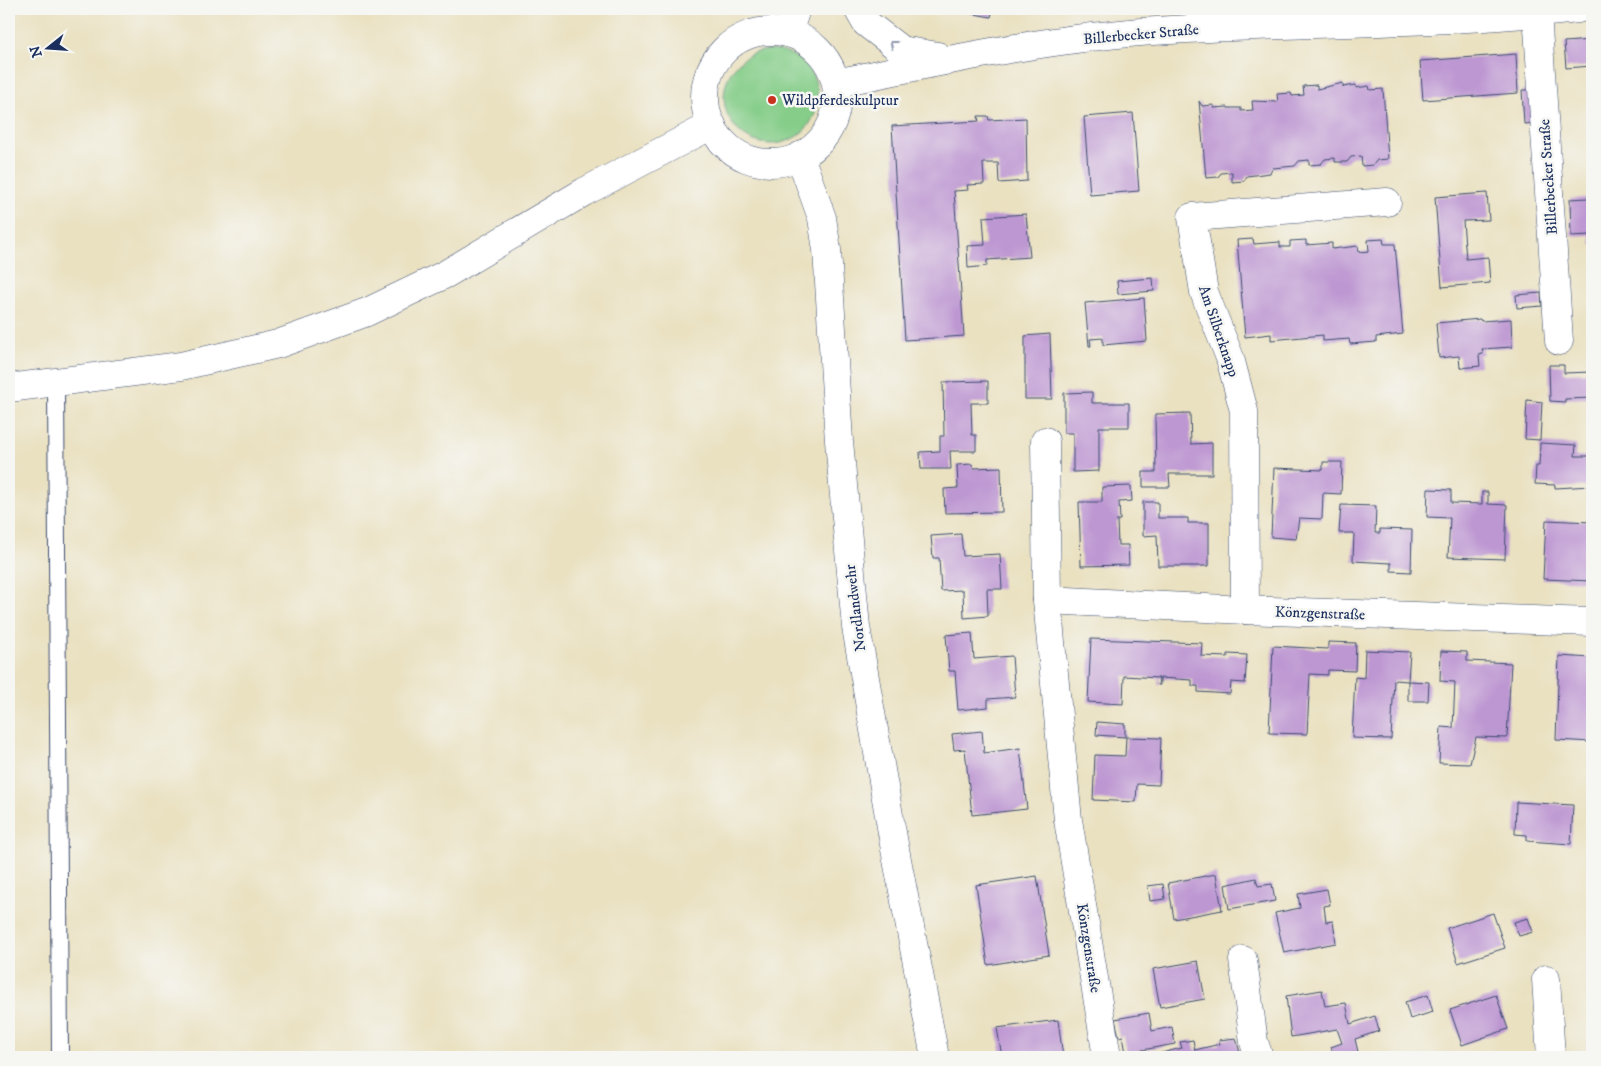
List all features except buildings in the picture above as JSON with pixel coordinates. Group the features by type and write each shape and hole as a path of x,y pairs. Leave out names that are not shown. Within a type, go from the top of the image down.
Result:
{"street":[{"name":"Billerbecker Straße","path":"858,9 866,23 901,50 956,58"},
{"name":"Billerbecker Straße","path":"836,83 956,58 1059,41 1170,30 1537,13 1578,9"},
{"name":"Billerbecker Straße","path":"1537,13 1559,341"},
{"path":"792,21 805,39 819,51 830,66 836,83 837,104 831,126 818,144 800,156 780,162 760,162 740,155 723,142 712,125 706,105 707,83 719,58 728,47 746,36 792,21"},
{"path":"9,388 181,366 278,344 367,312 446,274 584,192 712,125"},
{"name":"Nordlandwehr","path":"800,156 822,218 827,250 839,441 856,627 894,844 935,1057"},
{"name":"Am Silberknapp","path":"1245,610 1244,411 1230,358 1204,292 1192,217 1386,202"},
{"name":"Könzgenstraße","path":"1044,442 1047,600 1068,820 1107,1057"},
{"name":"Könzgenstraße","path":"1047,600 1245,610 1592,622"},
{"path":"1243,960 1254,1042 1259,1057"},
{"path":"1546,979 1551,1057"}],"lane":[{"path":"56,382 60,1057"}],"green space":[{"path":"771,50 789,53 804,64 815,79 818,97 815,115 804,130 789,141 771,144 753,141 738,130 727,115 724,97 727,79 738,64 753,53"}],"place":[{"name":"Wildpferdeskulptur","path":"772,100"}]}
